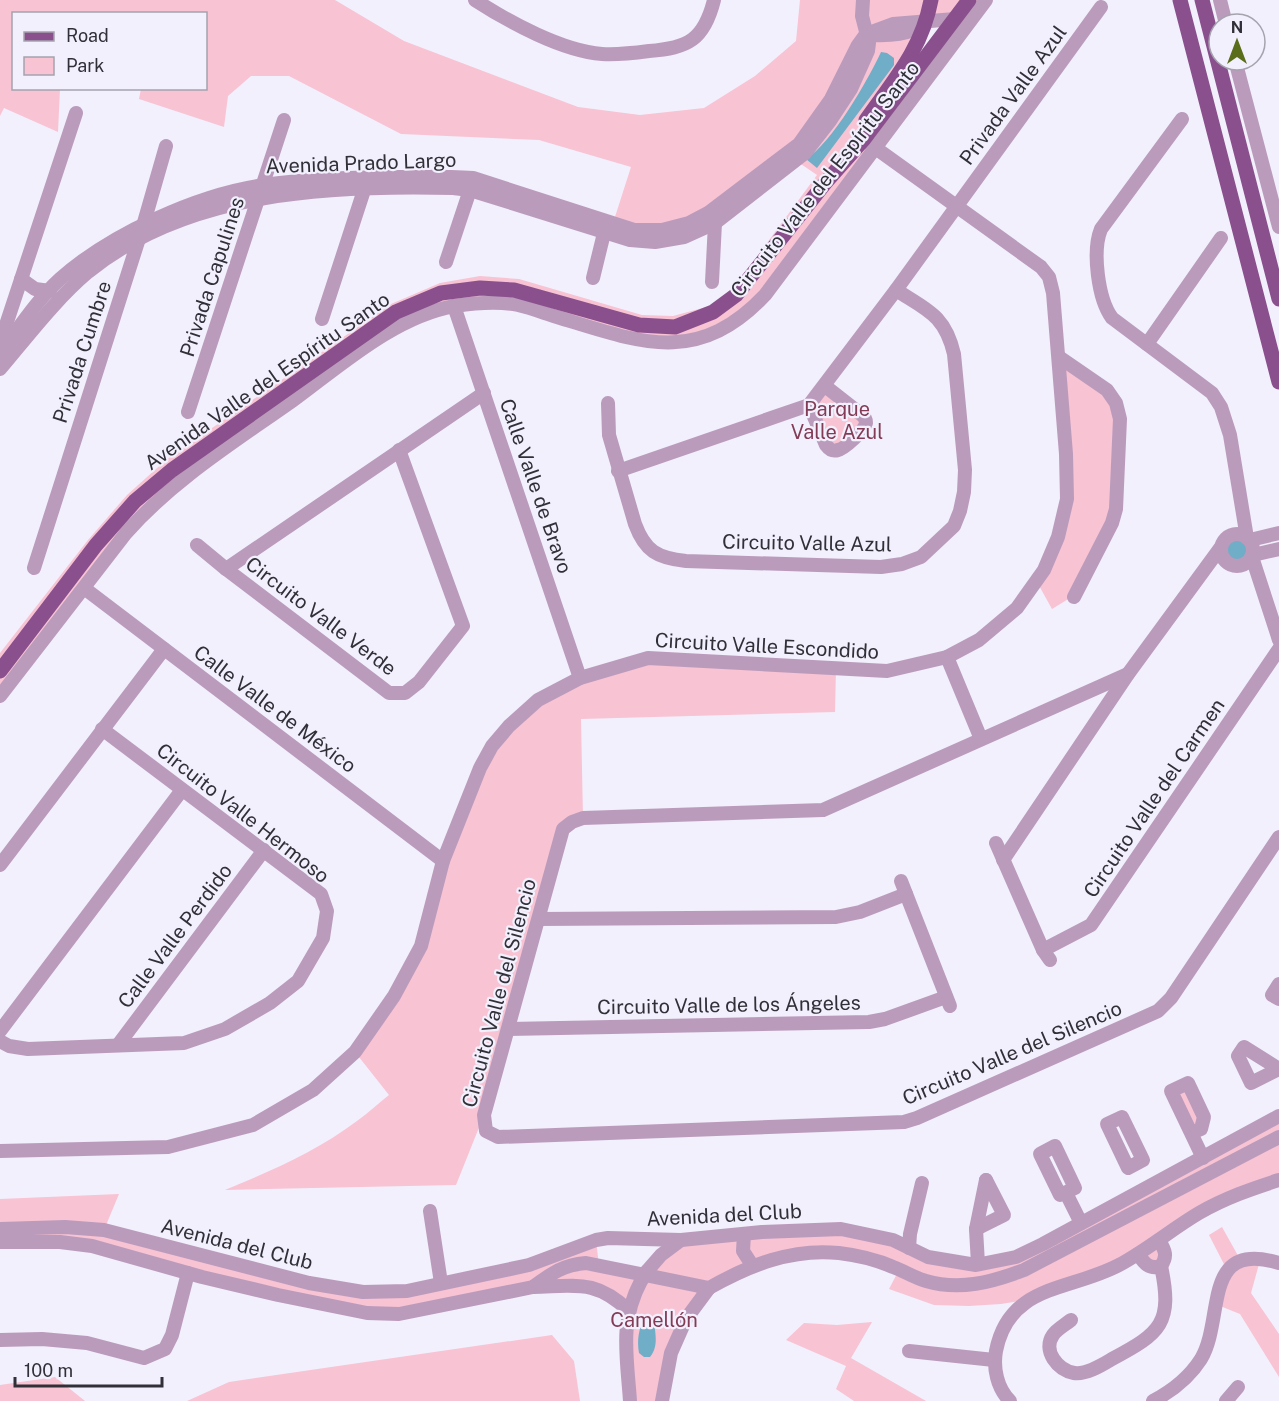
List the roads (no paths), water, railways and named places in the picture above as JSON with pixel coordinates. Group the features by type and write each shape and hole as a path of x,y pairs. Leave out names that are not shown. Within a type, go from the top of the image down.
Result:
{"main road":[{"name":"Avenida Valle del Espíritu Santo","path":"825,183 841,155 920,40 931,0"},
{"name":"Avenida Valle del Espíritu Santo","path":"0,671 96,545 135,501 172,470 396,312 441,293 492,288 514,290 639,325 675,327 712,312 736,295 825,183 868,143 969,0"},
{"path":"1180,0 1279,382"},
{"path":"1202,0 1279,299"}],"street":[{"path":"475,0 564,45 601,54 669,50 694,40 709,21 714,0"},
{"path":"862,0 866,34 881,36 905,34 916,30 927,21 955,20"},
{"name":"Circuito Valle del Espíritu Santo","path":"0,696 148,508 176,485 384,335 422,314 454,306 482,303 517,305 622,337 656,343 686,342 720,330 749,312 765,295 868,143 986,0"},
{"name":"Privada Valle Azul","path":"956,206 1101,7"},
{"name":"Avenida Prado Largo","path":"0,353 31,311 60,279 108,244 204,199 366,183 440,188 472,184 606,227 630,240 655,242 684,237 715,223 728,205 799,144 831,99 858,45 866,34"},
{"path":"1238,72 1279,228"},
{"path":"0,343 76,113"},
{"path":"1182,119 1096,239 1102,298 1105,309 1112,318 1212,393 1221,407 1230,435 1243,511 1247,552"},
{"name":"Privada Capulines","path":"188,412 284,120"},
{"name":"Circuito Valle Escondido","path":"0,1151 168,1147 253,1125 313,1090 355,1052 394,996 422,946 443,861 480,768 492,746 508,726 538,700 580,678 648,658 887,671 947,657 979,640 1017,608 1044,570 1058,537 1067,499 1059,357 1053,293 1049,277 1041,267 868,143"},
{"name":"Privada Cumbre","path":"34,568 143,226 166,146"},
{"path":"322,319 366,183"},
{"path":"446,262 472,184"},
{"name":"Avenida Prado Largo","path":"0,369 67,291 90,271 138,240 204,212 260,192"},
{"name":"Avenida Prado Largo","path":"606,227 662,230 689,223 728,205"},
{"path":"618,471 809,405 956,206"},
{"path":"712,282 715,223"},
{"path":"593,278 606,227"},
{"path":"1147,344 1221,238"},
{"path":"21,279 35,289 50,291"},
{"name":"Circuito Valle Azul","path":"608,403 609,435 618,471 640,537 653,551 671,560 881,567 902,564 921,557 954,526 964,492 965,470 950,336 934,315 896,290"},
{"name":"Calle Valle de Bravo","path":"454,306 580,678"},
{"path":"1059,357 1107,390 1116,403 1120,419 1116,509 1112,523 1074,597"},
{"path":"809,405 830,450 836,451 842,448 863,430 866,419 825,386"},
{"name":"Circuito Valle Verde","path":"226,569 484,393"},
{"name":"Circuito Valle Verde","path":"197,545 390,693 405,693 419,682 463,626 399,450"},
{"path":"1004,860 1128,674 1224,542 1243,511"},
{"path":"1247,552 1279,533"},
{"path":"1279,549 1247,552 1221,554 1224,542 1237,534 1247,552 1279,640"},
{"path":"1205,568 1279,538"},
{"path":"1247,552 1279,544"},
{"name":"Calle Valle de México","path":"84,588 443,861"},
{"path":"0,865 164,649"},
{"name":"Circuito Valle del Carmen","path":"996,843 1046,955 1091,925 1279,649"},
{"path":"947,657 981,739"},
{"name":"Circuito Valle del Silencio","path":"1128,674 823,810 584,818 572,822 563,829 484,1115 486,1131 498,1137 904,1122 917,1118 1158,1011 1171,998 1279,837"},
{"name":"Circuito Valle Hermoso","path":"0,1041 9,1046 28,1049 184,1043 225,1029 270,1003 298,981 323,939 327,911 321,894 102,729"},
{"path":"0,1031 182,790"},
{"name":"Calle Valle Perdido","path":"118,1045 264,850"},
{"name":"Circuito Valle de los Ángeles","path":"508,1029 869,1022 948,1001 904,888 860,912 836,917 539,919"},
{"path":"1279,984 1272,995 1279,999"},
{"name":"Avenida del Club","path":"0,1229 65,1227 104,1230 309,1283 363,1292 407,1291 529,1265 596,1240 608,1238 654,1239 670,1246 771,1231 841,1229 893,1240 928,1257 978,1264 1016,1257 1279,1116"},
{"path":"1191,1133 1203,1158"},
{"path":"662,1401 671,1353 686,1318 702,1294 752,1265 806,1252 839,1253 891,1266 925,1281 957,1286 987,1283 1024,1270 1279,1137"},
{"path":"1135,1164 1148,1187"},
{"path":"1174,1173 1183,1186"},
{"path":"1010,1401 1004,1395 996,1377 994,1360 999,1336 1009,1318 1026,1300 1053,1288 1107,1270 1138,1254 1197,1214 1230,1197 1279,1180"},
{"path":"909,1248 922,1183"},
{"path":"1066,1193 1081,1223"},
{"path":"430,1211 441,1283"},
{"path":"976,1229 978,1264"},
{"path":"744,1234 743,1251 752,1265"},
{"path":"1071,1320 1053,1335 1050,1348 1059,1366 1072,1373 1086,1372 1143,1343 1160,1324 1163,1317 1166,1291 1161,1266 1165,1259 1165,1251 1159,1240"},
{"name":"Avenida del Club","path":"0,1242 38,1241 92,1246 278,1295 367,1313 399,1314 533,1287 569,1265 586,1263 710,1288"},
{"path":"630,1401 625,1328 629,1311 644,1276 670,1246"},
{"path":"1138,1254 1150,1267 1161,1266"},
{"path":"1016,1257 1024,1270"},
{"path":"1153,1401 1175,1389 1201,1359 1207,1344 1218,1290 1227,1270 1241,1261 1253,1258 1279,1263"},
{"path":"0,1340 42,1339 87,1343 144,1358 165,1349 172,1335 188,1273"},
{"path":"533,1287 581,1286 602,1290 615,1297 629,1311"},
{"path":"909,1351 994,1360"},
{"path":"1226,1401 1238,1387"}],"water":[{"path":"881,52 894,58 894,65 817,168 806,159 838,125"},
{"path":"1237,534 1248,539 1253,550 1248,561 1237,566 1226,561 1221,550 1226,539"},
{"path":"646,1318 654,1320 655,1344 650,1357 644,1357 639,1353 638,1348 640,1330"}],"park label":[{"name":"Parque Valle Azul","path":"837,420"},
{"name":"Camellón","path":"654,1320"}]}
